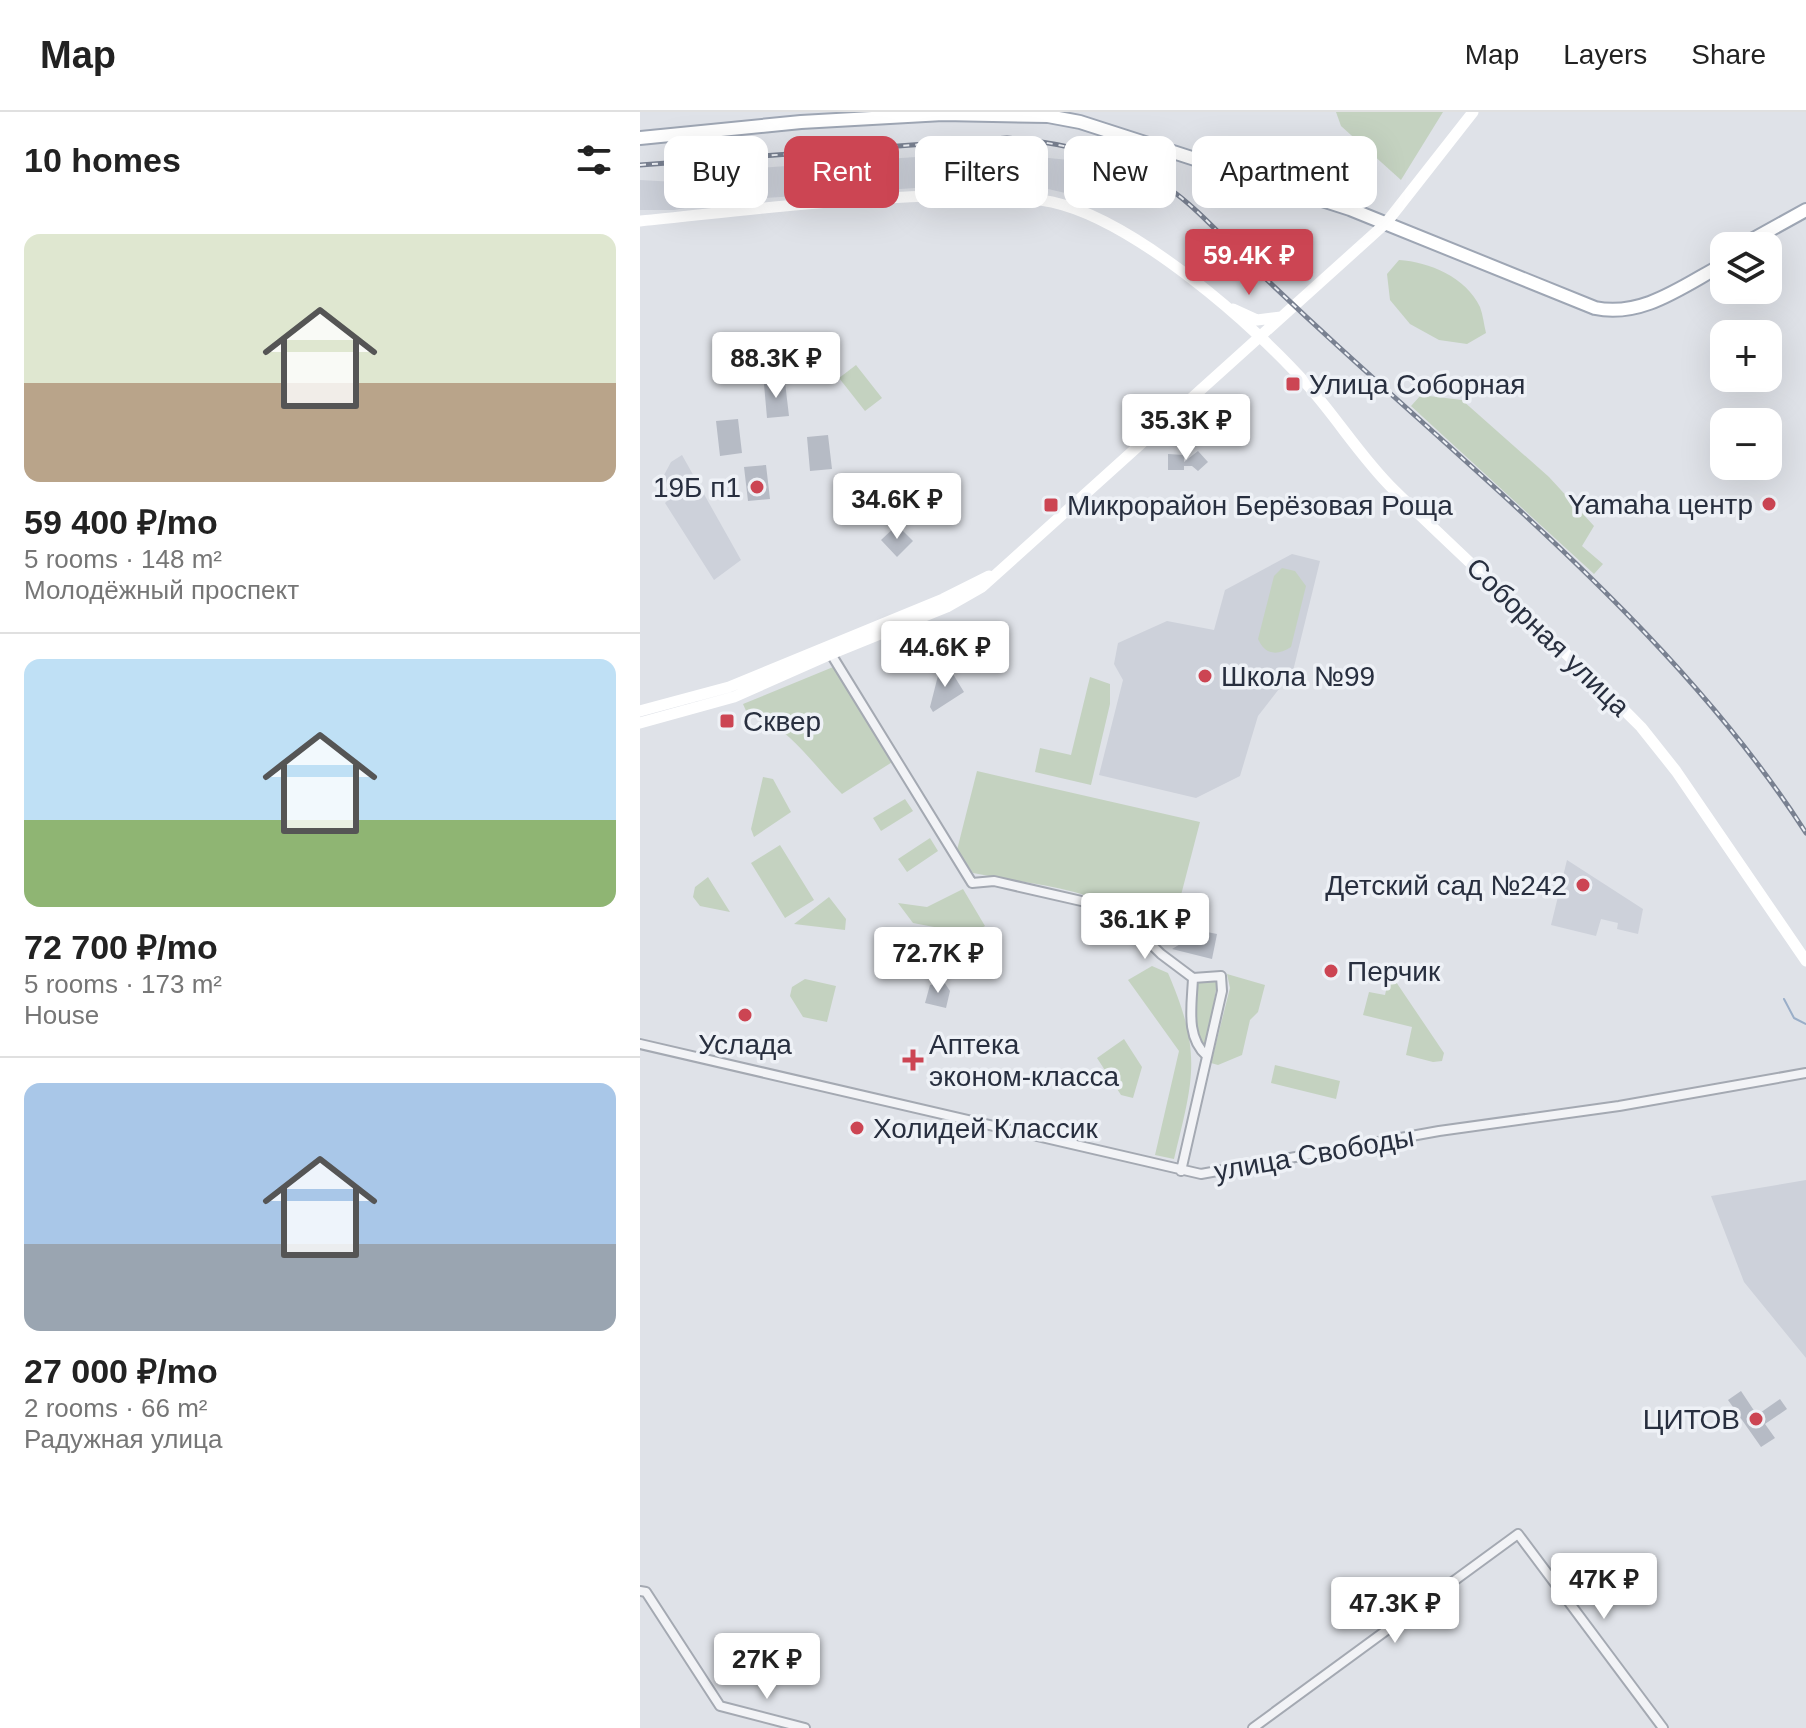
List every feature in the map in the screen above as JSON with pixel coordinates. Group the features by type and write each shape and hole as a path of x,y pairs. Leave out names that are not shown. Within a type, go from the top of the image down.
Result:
{"main road":[{"path":"640,135 846,112"},
{"path":"1070,112 1126,127 1387,220 1598,303 1617,305 1648,299 1710,264"},
{"path":"640,135 912,115 1048,116 1106,128 1387,220 1589,306 1608,311 1642,307 1710,271"},
{"path":"1766,232 1806,210"},
{"path":"1782,232 1806,219"}],"street":[{"path":"640,723 734,697 947,607 982,587 1387,220 1473,112"},
{"path":"640,221 832,201 983,193 1025,197 1076,209 1118,228 1216,300 1257,320 1281,317"},
{"name":"Соборная улица","path":"1216,300 1260,337 1311,390 1392,489 1620,706 1659,748 1806,961"},
{"path":"640,711 729,687 943,599 993,575"},
{"path":"831,654 972,883 994,881 1099,905 1122,916 1161,954 1193,978 1221,976 1222,991 1181,1171"},
{"path":"1193,978 1193,1036 1196,1047 1207,1056"},
{"name":"улица Свободы","path":"640,1044 1201,1174 1439,1131 1619,1106 1806,1073"},
{"path":"1253,1728 1518,1534 1663,1728"},
{"path":"640,1591 646,1592 720,1706 805,1728"}],"shaded area":[{"path":"915,157 915,188 899,189 899,158"},
{"path":"1048,158 1064,160 1064,193 1048,189"},
{"path":"784,166 784,197 768,198 768,167"},
{"path":"640,180 664,181 664,208 685,208 674,210 640,210"},
{"path":"682,455 741,560 714,580 665,503 672,496 663,477 671,462"},
{"name":"Школа №99","path":"1292,554 1320,561 1293,671 1258,716 1240,776 1196,798 1099,775 1123,680 1114,664 1118,643 1167,621 1214,630 1225,590"},
{"name":"Детский сад №242","path":"1567,860 1643,909 1638,934 1617,929 1618,923 1601,919 1596,936 1551,925"},
{"path":"1806,1180 1806,1358 1744,1282 1711,1196"}],"green space":[{"path":"1336,112 1443,112 1401,180 1377,158 1377,136 1352,136 1341,126"},
{"path":"1399,260 1434,268 1466,287 1480,307 1486,333 1467,344 1439,340 1410,324 1390,300 1387,274"},
{"path":"856,365 882,398 865,411 839,378"},
{"path":"1421,395 1462,400 1549,477 1594,526 1582,546 1603,564 1594,574 1411,406"},
{"path":"1282,568 1295,571 1306,586 1291,647 1272,652 1264,648 1258,639 1274,576"},
{"path":"838,665 897,759 842,794 787,735 774,725 747,713 743,704"},
{"path":"1090,677 1110,684 1110,704 1091,785 1035,772 1040,748 1071,755"},
{"path":"977,771 1200,822 1174,922 1156,938 1126,914 1091,897 973,873 957,850"},
{"path":"763,777 773,779 791,812 754,837 751,829"},
{"path":"905,799 913,811 881,831 873,818"},
{"path":"930,838 938,851 907,872 898,859"},
{"path":"780,845 814,900 785,918 751,863"},
{"path":"708,877 730,912 700,906 693,897 695,887"},
{"path":"963,889 985,926 971,934 913,923 898,903 927,907"},
{"path":"829,897 846,919 845,930 794,924"},
{"path":"1152,966 1168,973 1179,1000 1190,1045 1190,1085 1174,1159 1155,1155 1179,1051 1128,980"},
{"path":"1390,973 1444,1053 1442,1061 1433,1062 1406,1055 1412,1027 1363,1015 1369,992 1385,995"},
{"path":"1227,974 1265,985 1258,1012 1250,1020 1242,1055 1218,1065 1211,1063 1230,988"},
{"path":"1205,978 1218,979 1205,1051 1198,1045 1194,1011 1197,984"},
{"path":"805,979 836,986 827,1022 803,1017 790,996 792,987"},
{"path":"1124,1039 1142,1067 1133,1098 1121,1095 1097,1058"},
{"path":"1275,1065 1340,1081 1336,1099 1271,1083"}],"building":[{"path":"785,382 789,416 767,418 764,384"},
{"path":"738,419 742,453 720,456 716,421"},
{"path":"828,435 832,469 810,471 807,437"},
{"path":"1198,451 1208,462 1198,471 1192,466 1184,466 1184,470 1168,470 1168,454 1184,455 1184,462"},
{"name":"19Б п1","path":"766,465 770,499 748,501 744,467"},
{"path":"897,525 913,541 897,557 881,540"},
{"path":"941,664 948,666 964,692 933,712 930,707"},
{"path":"1202,931 1217,934 1212,959 1172,949"},
{"path":"944,982 950,991 946,1008 925,1003 930,985"},
{"name":"ЦИТОВ","path":"1741,1391 1757,1415 1780,1399 1787,1409 1765,1424 1775,1438 1761,1447 1728,1400"}],"waterway":[{"path":"1784,999 1794,1018 1806,1024"}],"railway":[{"path":"640,165 1007,138 1090,152 1148,176 1195,209 1301,312 1589,576 1705,699 1758,765 1806,833"}],"place":[{"name":"Улица Соборная","path":"1293,384"},
{"name":"19Б п1","path":"757,487"},
{"name":"Yamaha центр","path":"1769,504"},
{"name":"Микрорайон Берёзовая Роща","path":"1051,505"},
{"name":"Школа №99","path":"1205,676"},
{"name":"Сквер","path":"727,721"},
{"name":"Детский сад №242","path":"1583,885"},
{"name":"Перчик","path":"1331,971"},
{"name":"Услада","path":"745,1015"},
{"name":"Аптека эконом-класса","path":"913,1060"},
{"name":"Холидей Классик","path":"857,1128"},
{"name":"ЦИТОВ","path":"1756,1419"}]}
